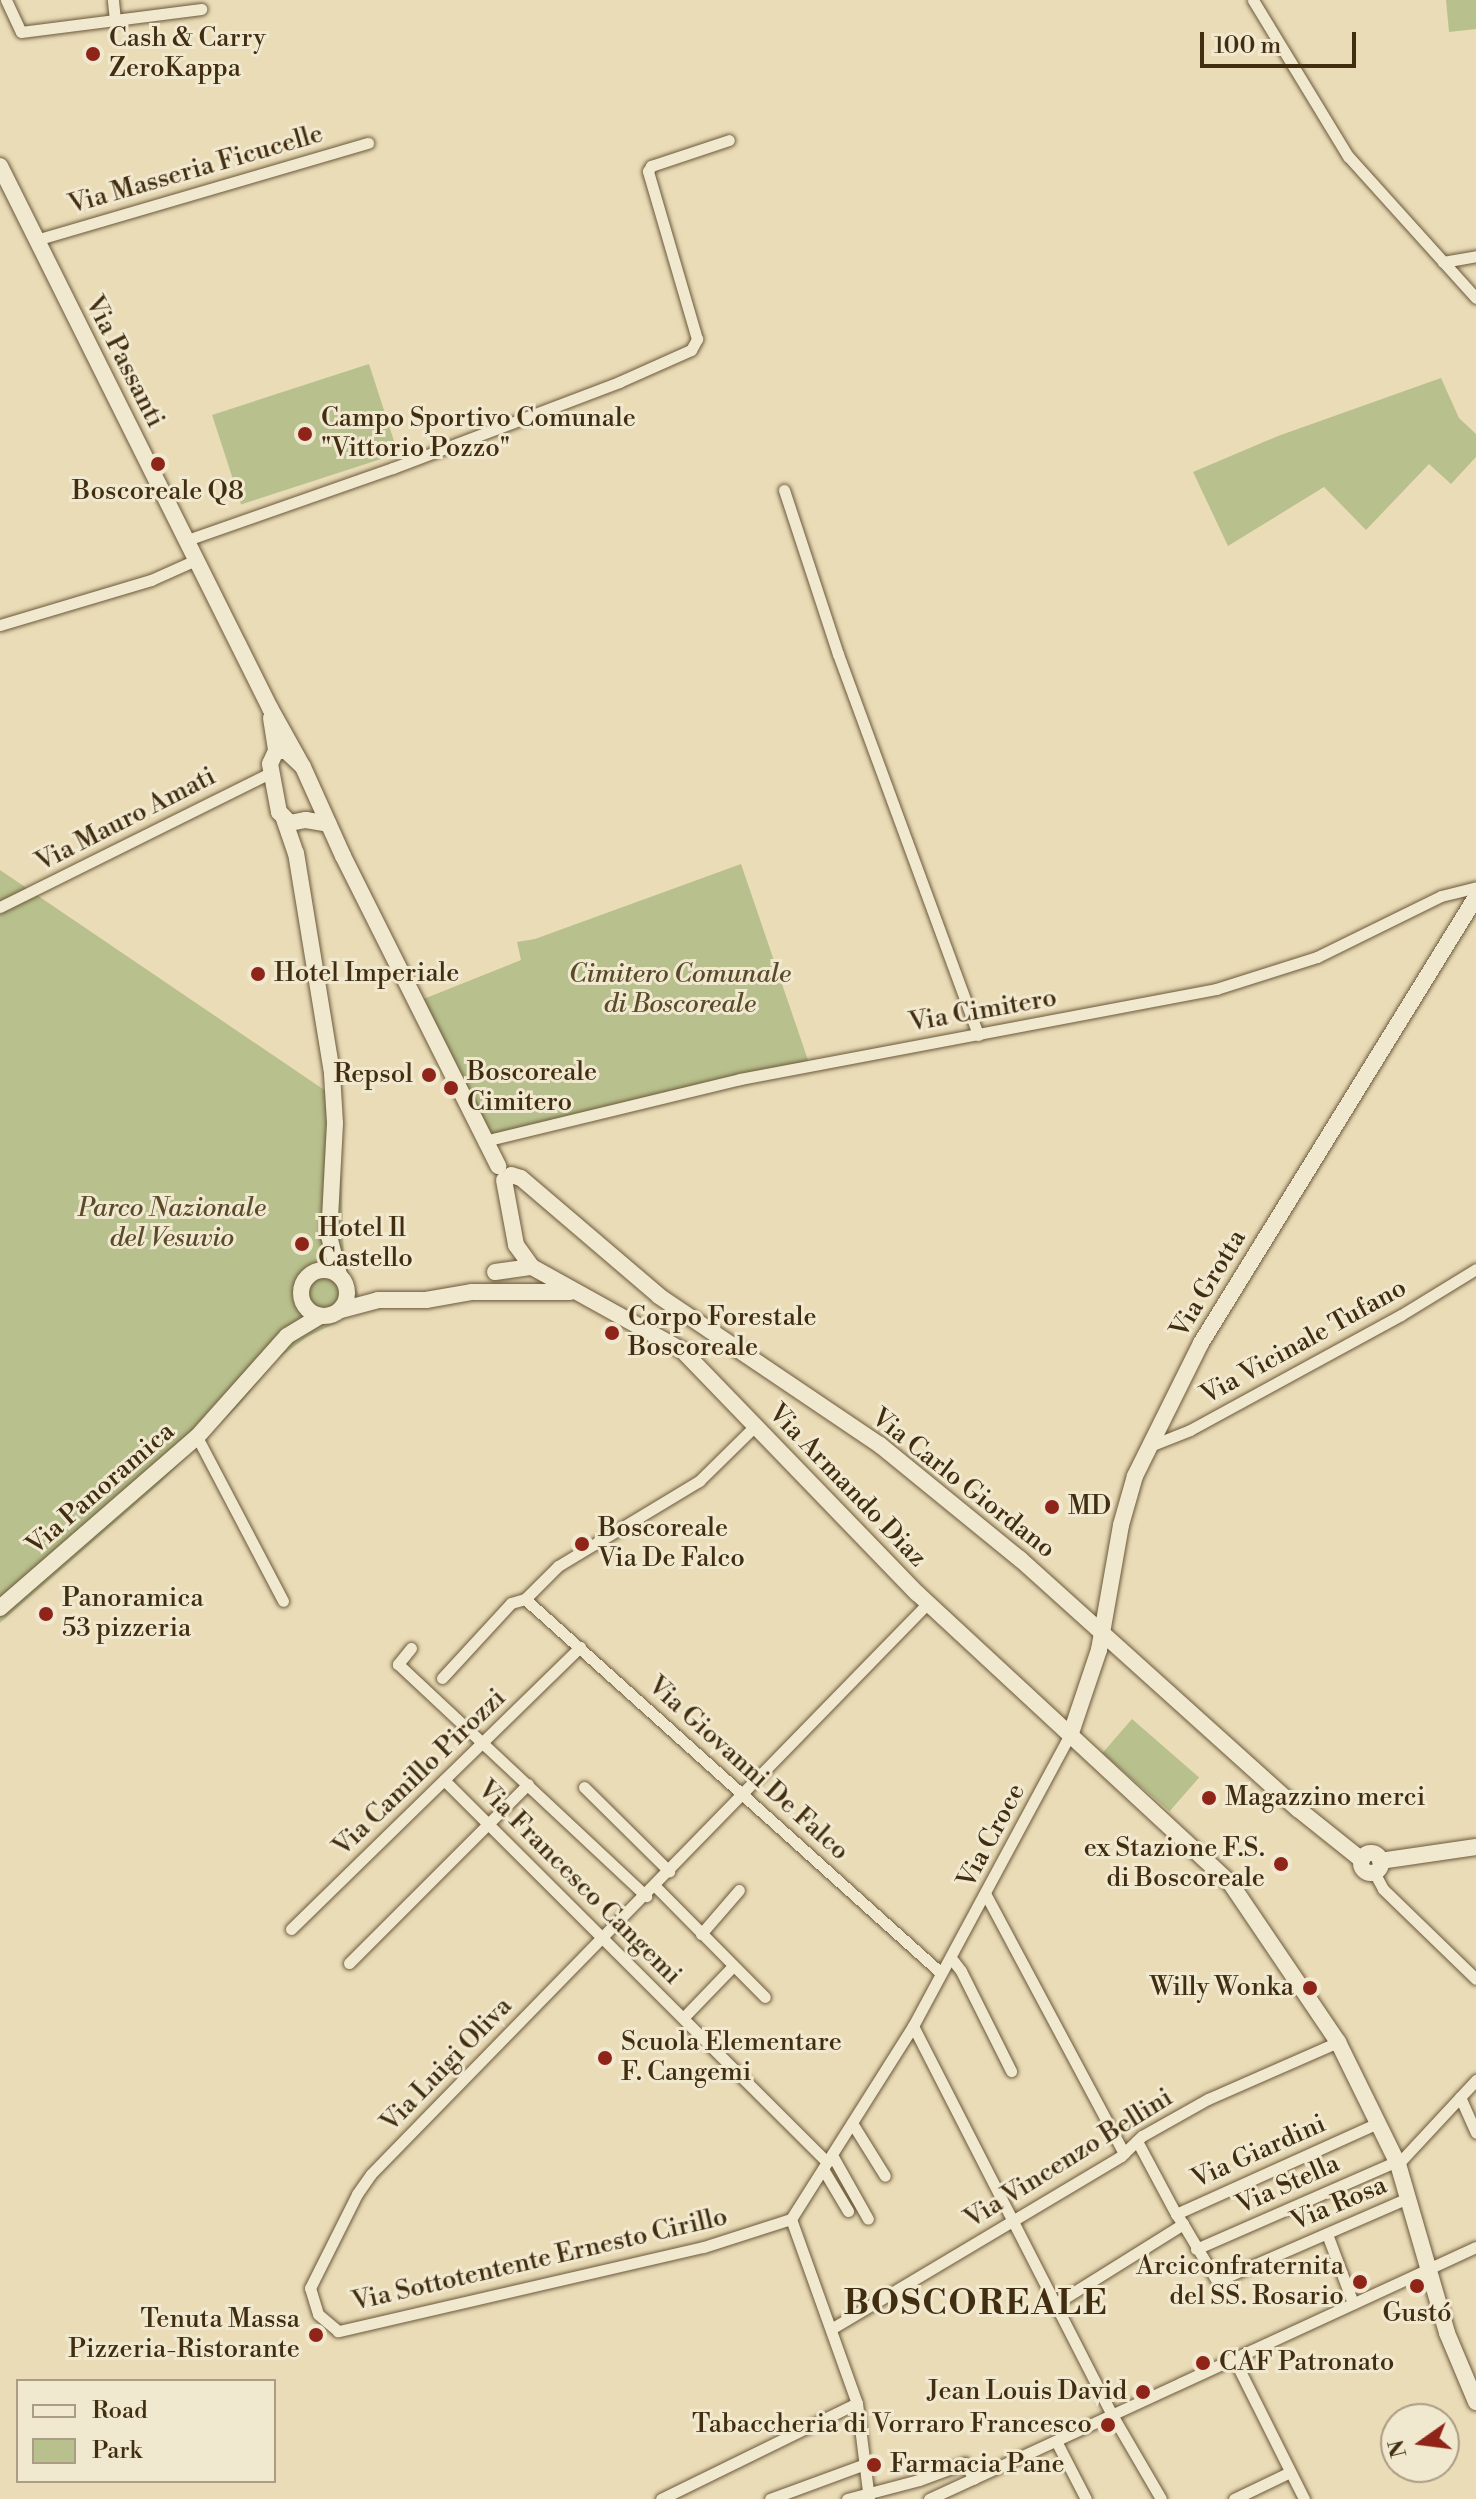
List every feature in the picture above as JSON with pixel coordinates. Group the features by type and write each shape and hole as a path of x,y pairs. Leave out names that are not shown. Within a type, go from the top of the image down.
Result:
{"street":[{"path":"6,0 21,32 201,9"},
{"path":"113,0 115,20"},
{"path":"1253,0 1348,156 1476,298"},
{"path":"187,540 393,468 619,382 691,350 697,339 648,171 651,166 729,140"},
{"name":"Via Masseria Ficucelle","path":"36,240 368,143"},
{"name":"Via Passanti","path":"0,166 270,708 312,785 484,1141 504,1173 516,1245 532,1267"},
{"path":"1443,262 1476,256"},
{"path":"784,490 838,654 978,1035"},
{"path":"0,625 151,580 196,560"},
{"name":"Via Passanti","path":"270,708 276,751 271,756 272,772 279,812 296,821"},
{"path":"276,751 286,751 303,767"},
{"name":"Via Mauro Amati","path":"0,907 272,772"},
{"path":"296,821 313,809 312,785"},
{"path":"296,821 329,824"},
{"name":"Via Panoramica","path":"296,821 296,853 332,1074 335,1123 329,1236 347,1296 341,1310"},
{"name":"Via Cimitero","path":"484,1141 740,1079 1216,989 1317,957 1441,896 1476,887"},
{"name":"Via Grotta","path":"1071,1733 1103,1630 1121,1525 1135,1476 1201,1343 1476,897"},
{"name":"Via Carlo Giordano","path":"504,1173 521,1178 659,1296 880,1445 1103,1630 1347,1852 1362,1860 1371,1854 1377,1867"},
{"name":"Via Panoramica","path":"287,1336 301,1295 329,1236"},
{"path":"472,1292 495,1272 516,1245"},
{"path":"495,1272 532,1267"},
{"path":"517,1289 532,1267"},
{"name":"Via Armando Diaz","path":"532,1267 682,1350 928,1603 1231,1884 1338,2042 1398,2163 1447,2333 1476,2402"},
{"name":"Via Vicinale Tufano","path":"1150,1446 1190,1430 1401,1315 1476,1269"},
{"path":"310,1274 325,1270 378,1300"},
{"name":"Via Armando Diaz","path":"378,1300 426,1300 472,1292 517,1289 576,1292"},
{"path":"301,1295 307,1309 320,1316"},
{"name":"Via Panoramica","path":"0,1608 197,1437 287,1336 320,1316 378,1300"},
{"path":"442,1678 511,1603 525,1599 558,1566 699,1481 755,1426"},
{"name":"Via Panoramica","path":"197,1437 283,1601"},
{"name":"Via Giovanni De Falco","path":"525,1599 941,1973"},
{"name":"Via Luigi Oliva","path":"313,2301 310,2288 357,2194 371,2174 603,1936 646,1896 928,1603"},
{"name":"Via Camillo Pirozzi","path":"291,1929 580,1647"},
{"path":"411,1648 398,1664 646,1896"},
{"name":"Via Croce","path":"791,2219 913,2026 1071,1733"},
{"name":"Via Francesco Cangemi","path":"444,1780 827,2162"},
{"path":"349,1963 528,1784"},
{"path":"584,1787 669,1871"},
{"path":"1476,1847 1377,1867 1383,1889 1476,1979"},
{"path":"655,1886 765,1997"},
{"path":"701,1934 739,1890"},
{"path":"986,1895 1124,2153"},
{"path":"951,1958 1011,2071"},
{"name":"Via Francesco Cangemi","path":"683,2018 732,1967"},
{"path":"913,2026 1111,2413 1161,2499"},
{"name":"Via Vincenzo Bellini","path":"831,2329 1208,2099 1338,2042"},
{"path":"1398,2163 1476,2080"},
{"path":"1460,2097 1476,2133"},
{"path":"852,2123 885,2176"},
{"name":"Via Giardini","path":"1055,2304 1180,2219 1378,2123"},
{"name":"Via Rosa","path":"1137,2141 1217,2281 1408,2198"},
{"path":"827,2162 848,2211"},
{"path":"827,2162 868,2219"},
{"name":"Via Stella","path":"1196,2249 1398,2163"},
{"path":"791,2219 857,2403 869,2495"},
{"name":"Via Sottotentente Ernesto Cirillo","path":"313,2301 318,2314 338,2331 703,2247 791,2219"},
{"path":"1327,2234 1353,2303"},
{"path":"929,2499 1476,2247"},
{"path":"1233,2357 1304,2499"},
{"path":"661,2499 857,2403"},
{"path":"1056,2441 1086,2499"},
{"path":"847,2499 907,2484 965,2463 974,2479"},
{"path":"770,2499 865,2464"},
{"path":"1234,2499 1290,2472"}],"green space":[{"path":"1446,0 1476,0 1476,29 1449,32"},
{"name":"Campo Sportivo Comunale \"Vittorio Pozzo\"","path":"369,364 398,453 241,504 212,415"},
{"path":"1441,378 1459,418 1476,434 1476,457 1451,484 1429,464 1366,530 1324,487 1228,546 1193,472 1278,436"},
{"name":"Cimitero Comunale di Boscoreale","path":"741,864 809,1063 489,1137 421,1000 521,960 517,942 535,939"},
{"name":"Parco Nazionale del Vesuvio","path":"0,870 339,1100 344,1262 358,1293 355,1306 336,1323 307,1337 276,1360 239,1405 159,1484 0,1623"},
{"path":"1132,1719 1199,1777 1170,1811 1102,1753"}],"place":[{"name":"Cash & Carry ZeroKappa","path":"93,54"},
{"name":"Campo Sportivo Comunale \"Vittorio Pozzo\"","path":"305,434"},
{"name":"Boscoreale Q8","path":"158,464"},
{"name":"Hotel Imperiale","path":"258,974"},
{"name":"Repsol","path":"429,1075"},
{"name":"Boscoreale Cimitero","path":"451,1088"},
{"name":"Hotel Il Castello","path":"302,1244"},
{"name":"Corpo Forestale Boscoreale","path":"612,1333"},
{"name":"MD","path":"1052,1507"},
{"name":"Boscoreale Via De Falco","path":"582,1544"},
{"name":"Panoramica 53 pizzeria","path":"46,1614"},
{"name":"Magazzino merci","path":"1209,1798"},
{"name":"ex Stazione F.S. di Boscoreale","path":"1281,1864"},
{"name":"Willy Wonka","path":"1310,1988"},
{"name":"Scuola Elementare F. Cangemi","path":"605,2058"},
{"name":"Arciconfraternita del SS. Rosario","path":"1360,2282"},
{"name":"Gustó","path":"1417,2286"},
{"name":"Tenuta Massa Pizzeria-Ristorante","path":"316,2335"},
{"name":"CAF Patronato","path":"1203,2363"},
{"name":"Jean Louis David","path":"1143,2392"},
{"name":"Tabaccheria di Vorraro Francesco","path":"1108,2425"},
{"name":"Farmacia Pane","path":"874,2465"}],"district":[{"name":"BOSCOREALE","path":"976,2305"}]}
